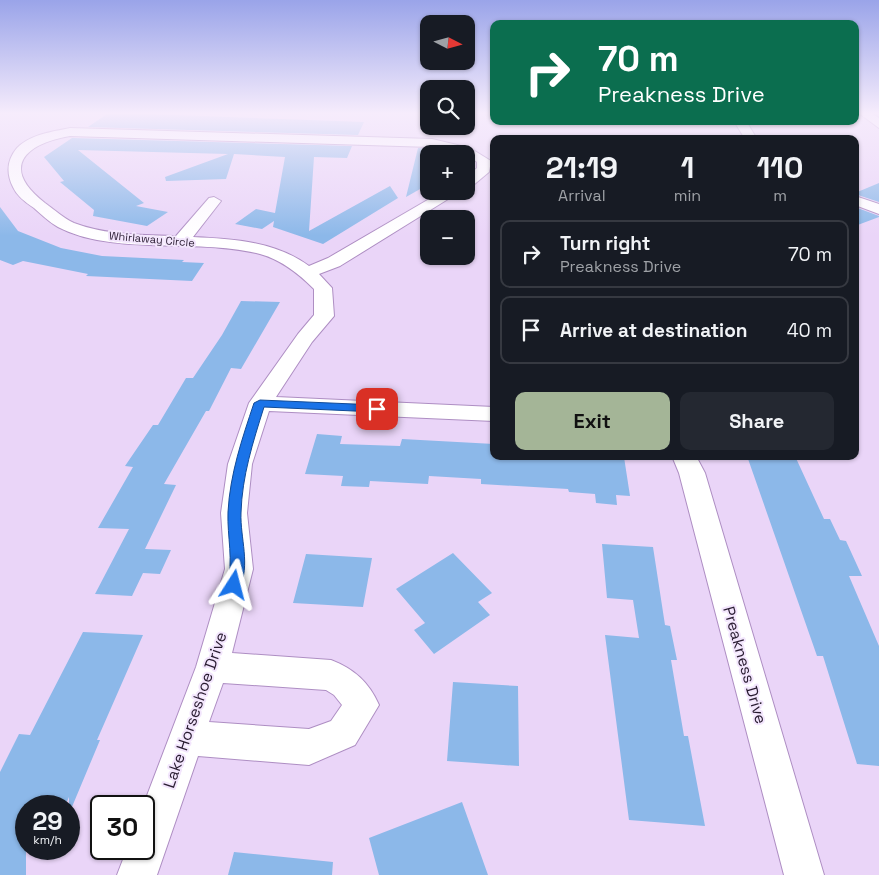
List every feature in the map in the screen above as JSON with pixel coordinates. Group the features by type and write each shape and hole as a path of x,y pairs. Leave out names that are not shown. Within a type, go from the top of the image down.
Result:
{"street":[{"name":"Whirlaway Circle","path":"18,155 14,160 15,173 21,191 55,219 71,227 120,237 259,249 287,257 308,272"},
{"name":"Whirlaway Circle","path":"475,178 489,169 484,161 476,155"},
{"path":"308,272 334,262 439,200"},
{"path":"180,242 214,201"},
{"path":"859,202 879,209"},
{"name":"Lake Horseshoe Drive","path":"137,875 212,667 239,569 234,513 240,464 260,403 305,338 324,316 323,288 308,272"},
{"path":"260,403 490,414"},
{"name":"Preakness Drive","path":"686,460 692,473 804,875"},
{"path":"185,738 310,747 343,733 362,705 346,684 331,675 212,667"}],"building":[{"path":"47,155 84,155 144,203 136,206 168,212 147,226 93,216 94,210 60,182 64,181 44,157"},
{"path":"226,155 234,155 226,179 166,181 165,177"},
{"path":"248,155 348,155 347,158 314,157 309,231 390,186 398,198 323,244 273,227 274,221 262,229 235,224 256,209 275,213 285,157"},
{"path":"416,155 420,155 420,189 406,197"},
{"path":"879,183 879,202 859,195 859,191"},
{"path":"0,207 18,231 61,248 102,256 184,260 182,262 204,263 192,281 86,276 88,274 23,261 13,265 0,260"},
{"path":"859,208 879,216 859,224"},
{"path":"241,301 280,302 241,369 231,368 209,411 206,411 164,484 176,485 145,549 171,550 160,574 143,573 132,596 95,594 129,529 98,528 133,467 125,466 153,425 158,425 186,378 193,378 222,335"},
{"path":"317,434 342,436 340,444 400,446 402,439 490,444 490,460 624,460 630,496 616,495 617,505 596,503 595,494 569,492 568,489 481,484 481,479 429,476 428,484 370,481 369,487 341,486 343,476 305,474"},
{"path":"748,460 797,460 824,519 830,519 840,540 846,541 862,576 849,576 879,646 879,766 857,764 823,656 817,656"},
{"path":"602,544 653,547 665,625 670,626 677,660 671,660 684,736 688,736 705,826 629,820 605,635 639,638 633,600 607,598"},
{"path":"453,553 492,593 478,602 490,615 434,654 414,630 425,623 396,589"},
{"path":"306,554 372,558 363,607 293,603"},
{"path":"83,632 143,635 97,740 100,740 77,795 15,795 15,860 26,860 26,875 0,875 0,772 19,734 30,735"},
{"path":"453,682 518,686 519,766 447,761"},
{"path":"462,802 488,875 379,875 369,838"},
{"path":"234,852 333,862 332,875 228,875"}],"route":[{"path":"234,585 239,569 234,513 240,464 260,403 377,409"}]}
